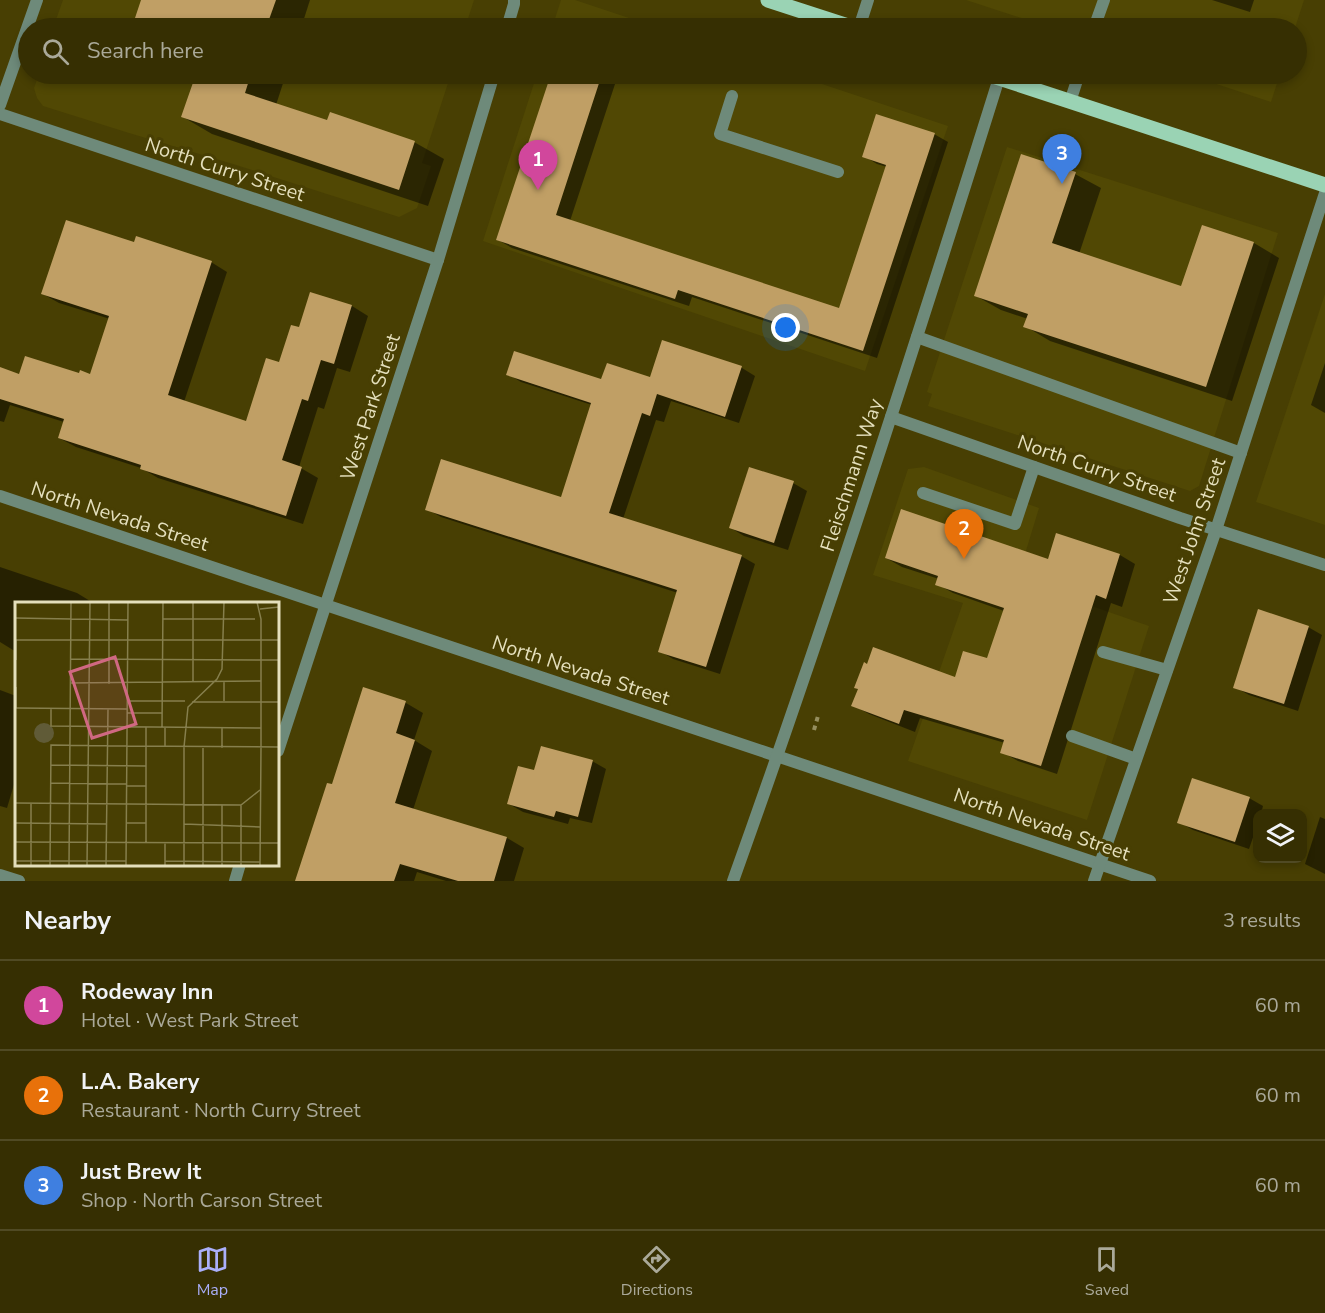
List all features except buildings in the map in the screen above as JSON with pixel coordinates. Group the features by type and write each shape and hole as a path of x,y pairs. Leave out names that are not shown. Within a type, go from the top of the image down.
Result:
{"main road":[{"path":"768,0 823,18"},
{"path":"1017,84 1325,185"}],"street":[{"path":"31,18 37,0"},
{"path":"510,18 514,0"},
{"path":"862,18 868,0"},
{"path":"1098,18 1104,0"},
{"path":"0,105 18,54"},
{"name":"West Park Street","path":"279,749 438,260 491,84"},
{"name":"Fleischmann Way","path":"733,881 778,757 917,337 991,84"},
{"path":"1070,102 1076,84"},
{"path":"732,96 720,135 838,172"},
{"name":"North Curry Street","path":"0,114 438,260"},
{"name":"West John Street","path":"1094,881 1216,530 1325,193"},
{"path":"917,337 1240,453"},
{"name":"North Curry Street","path":"891,417 1216,530 1325,565"},
{"path":"923,493 1015,524 1034,467"},
{"name":"North Nevada Street","path":"0,496 1150,881"},
{"path":"1103,652 1167,670"},
{"path":"1072,736 1136,759"},
{"path":"235,881 239,866"},
{"path":"0,875 19,881"}],"shaded area":[{"path":"63,0 474,0 468,18 57,18"},
{"path":"561,0 575,0 629,18 555,18"},
{"path":"966,0 1304,0 1298,18 1021,18"},
{"path":"35,84 448,84 422,163 431,166 417,208 399,217 43,106 34,88"},
{"path":"534,84 822,84 948,126 865,371 483,241"},
{"path":"1216,84 1277,84 1271,102"},
{"path":"1007,147 1278,233 1199,486 1190,491 928,406 932,394 927,392"},
{"path":"1325,294 1325,525 1256,502"},
{"path":"924,467 1039,508 1017,580 1149,626 1087,820 908,761 963,603 873,575 908,469"}],"place":[{"name":"Just Brew It","path":"1062,184"},
{"name":"Rodeway Inn","path":"538,190"},
{"name":"L.A. Bakery","path":"964,559"}]}
